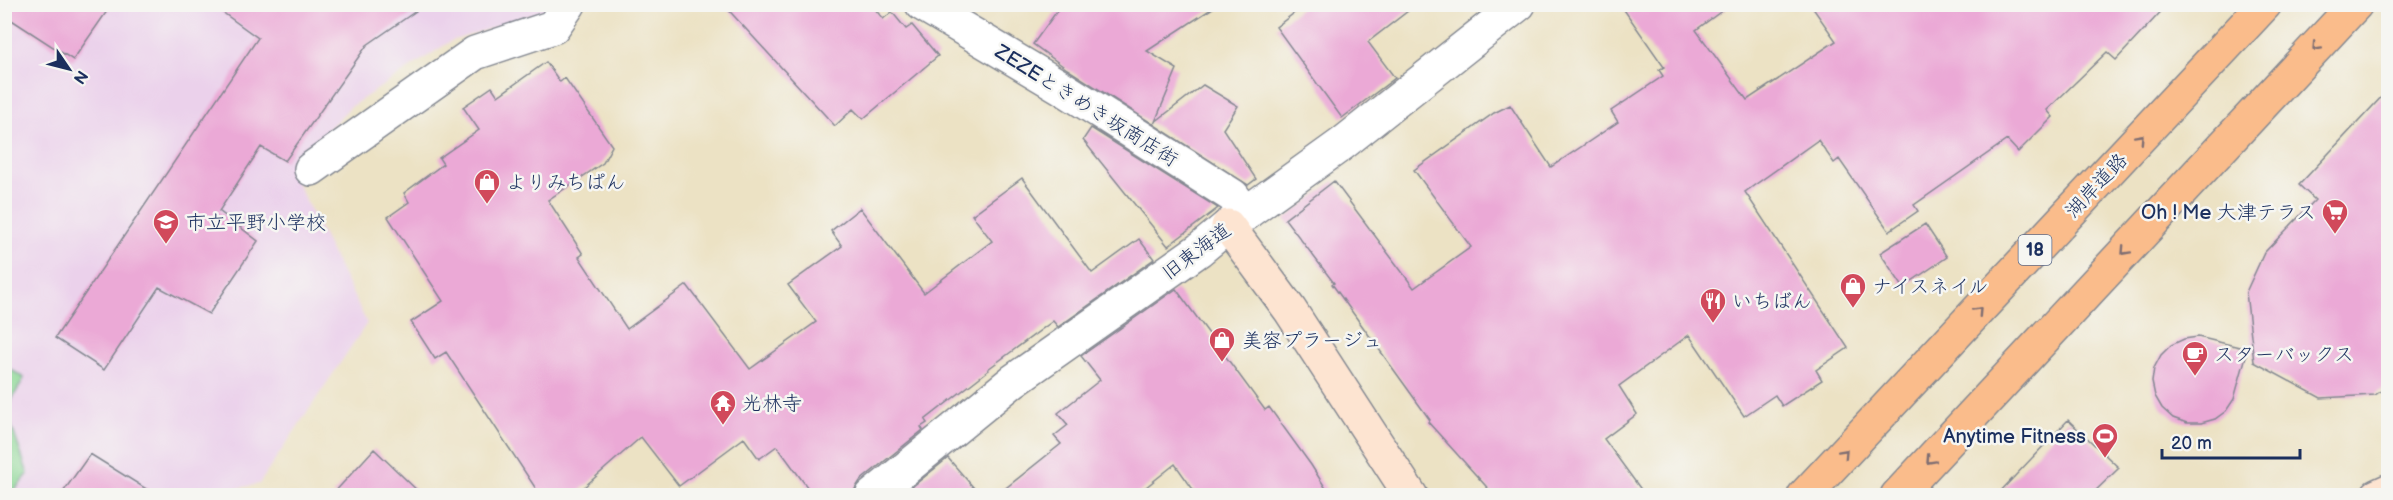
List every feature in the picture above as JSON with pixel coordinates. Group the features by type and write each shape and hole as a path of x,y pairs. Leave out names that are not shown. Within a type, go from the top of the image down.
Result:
{"main road":[{"name":"湖岸道路","path":"1804,495 2265,4"},
{"path":"1897,495 2356,4"}],"street":[{"path":"311,169 475,53 553,27 569,4"},
{"name":"ZEZEときめき坂商店街","path":"922,4 1061,87 1233,196 1237,220"},
{"name":"旧東海道","path":"872,495 1013,381 1199,250 1359,131 1519,4"},
{"path":"1237,220 1290,310 1411,495"},
{"path":"2377,495 2388,491"}],"shaded area":[{"name":"市立平野小学校","path":"4,5 555,5 551,9 451,41 350,107 290,169 367,323 259,484 223,491 218,496 5,495"}],"green space":[{"path":"4,365 24,378 6,410 28,474 10,496 4,495"}],"building":[{"path":"4,4 112,4 73,60 4,15"},
{"path":"211,4 426,4 367,45 285,161 261,147 219,211 258,241 209,314 159,287 104,370 55,338 258,38"},
{"path":"723,4 871,4 883,19 892,12 906,29 912,25 938,56 863,119 853,109 835,126"},
{"path":"1062,4 1219,4 1147,51 1177,69 1155,122 1203,85 1238,106 1223,129 1256,179 1248,185 1067,69 1033,44"},
{"path":"1306,4 1417,4 1368,42 1395,78 1342,118 1276,27"},
{"path":"1620,4 1731,4 1696,30 1747,100 1836,41 1810,4 2168,4 2116,60 2107,52 2047,110 2053,117 2018,152 2007,140 1914,205 1918,211 1889,231 1839,159 1834,163 1818,140 1745,192 1848,348 1816,370 1822,380 1782,406 1775,395 1744,416 1689,335 1619,386 1637,414 1604,439 1645,495 1494,495 1428,422 1430,420 1332,284 1334,283 1285,219 1334,181 1414,288 1471,247 1414,170 1494,113 1510,105 1551,167 1618,122 1611,111 1663,76 1659,70 1664,67"},
{"path":"546,62 560,82 565,78 612,146 603,163 548,200 583,254 579,257 627,329 687,285 750,369 816,322 788,285 842,246 831,231 860,208 924,293 992,241 972,215 1022,178 1092,273 1139,239 1154,259 1058,327 1053,321 988,369 925,420 927,423 921,427 923,430 860,481 854,495 813,495 777,446 759,459 744,438 679,486 641,437 575,495 540,495 446,352 435,359 411,322 443,301 388,217 409,202 404,193 443,164 439,158 479,130 463,107 492,87 498,96"},
{"name":"Oh ! Me 大津テラス","path":"2388,90 2388,386 2375,395 2321,398 2254,362 2246,292 2264,253 2315,200 2299,185"},
{"path":"1091,128 1218,208 1168,246 1083,140"},
{"path":"1925,224 1947,257 1903,287 1880,253"},
{"path":"1176,289 1265,410 1269,407 1330,495 1197,495 1175,464 1136,495 997,495 1061,444 1054,436 1068,425 1058,413 1100,380 1081,356"},
{"name":"スターバックス","path":"2198,337 2248,349 2234,399 2226,411 2215,419 2201,423 2187,423 2173,418 2162,408 2155,396 2152,382 2154,368 2161,355 2171,345 2184,339"},
{"path":"2068,420 2119,468 2091,495 1997,495"},
{"path":"374,449 422,495 332,495"},
{"path":"90,454 156,495 61,495"},
{"path":"948,458 980,495 902,495"}],"place":[{"name":"よりみちぱん","path":"487,205"},
{"name":"Oh ! Me 大津テラス","path":"2335,235"},
{"name":"市立平野小学校","path":"166,245"},
{"name":"ナイスネイル","path":"1853,309"},
{"name":"いちばん","path":"1713,324"},
{"name":"美容プラージュ","path":"1222,363"},
{"name":"スターバックス","path":"2195,377"},
{"name":"光林寺","path":"723,426"},
{"name":"Anytime Fitness","path":"2105,459"}]}
